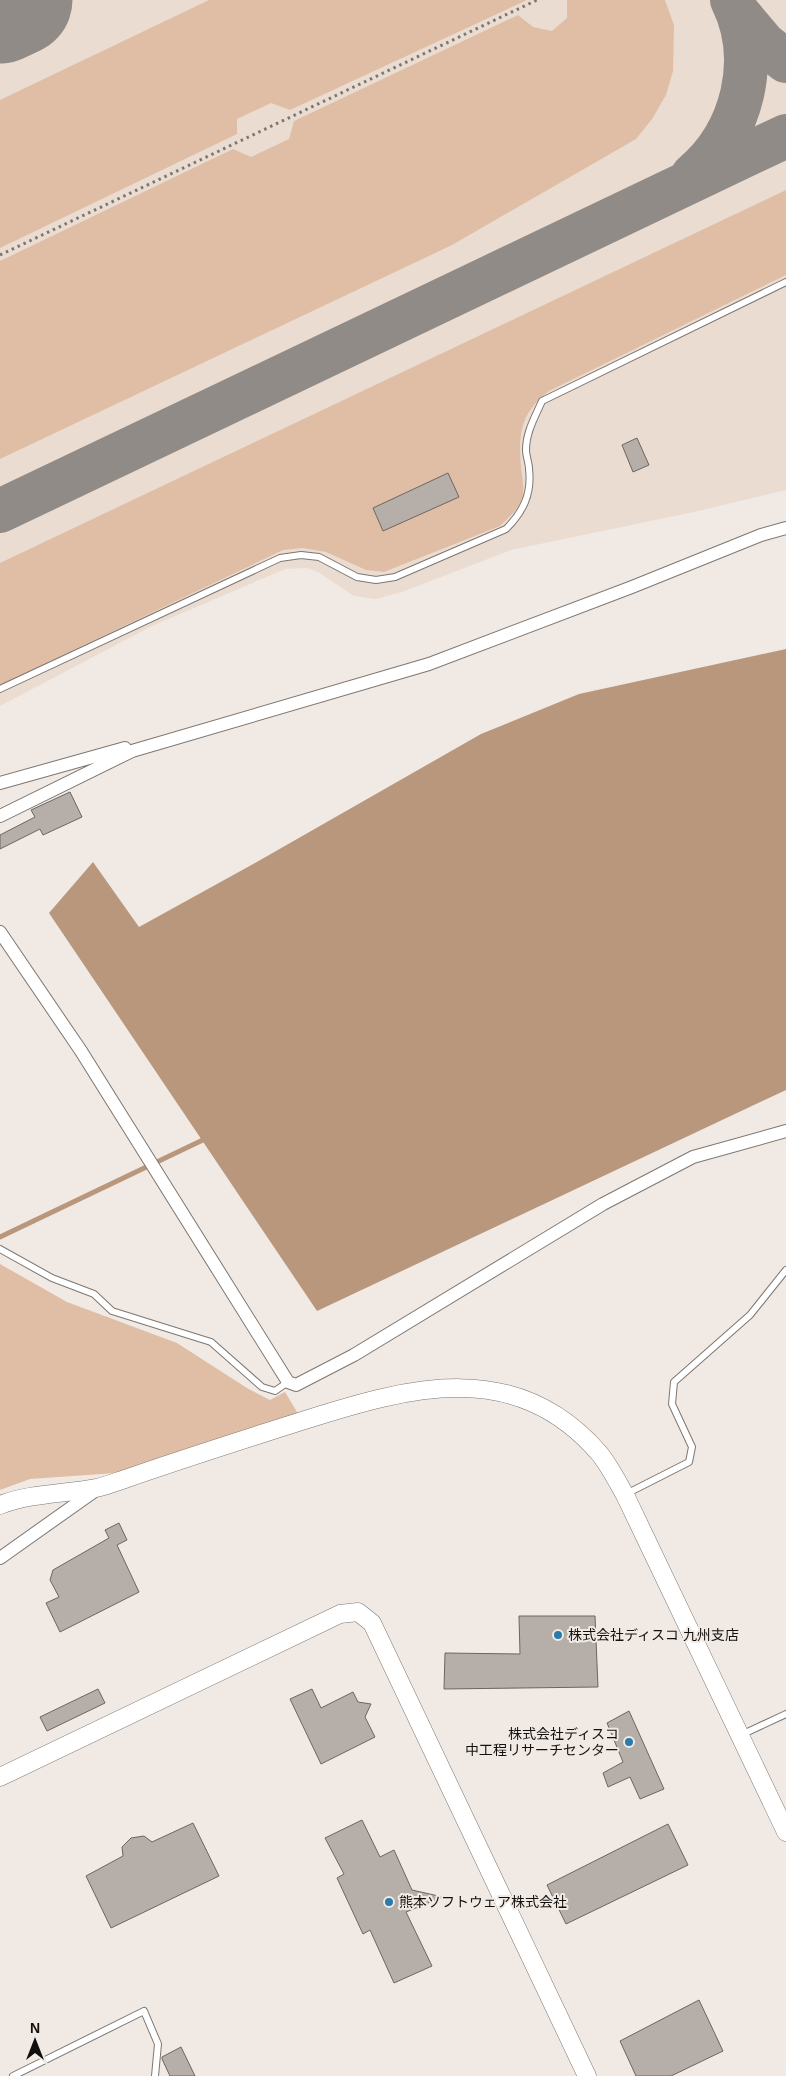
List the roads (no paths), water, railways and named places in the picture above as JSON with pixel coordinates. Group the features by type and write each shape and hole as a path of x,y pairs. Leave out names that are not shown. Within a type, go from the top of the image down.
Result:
{"street":[{"path":"0,816 132,751 428,664 632,588 761,535 786,528"},
{"path":"0,783 428,664"},
{"path":"0,932 81,1051 288,1382 296,1386 354,1356 603,1204 693,1157 786,1131"},
{"path":"0,1505 17,1498 98,1488 211,1449 345,1407 422,1390 461,1387 488,1389 545,1409 576,1430 600,1454 625,1494 786,1832"},
{"path":"0,1558 98,1488"},
{"path":"0,1777 340,1614 358,1612 372,1623 587,2076"}],"lane":[{"path":"0,689 280,558 301,555 319,558 357,577 376,580 395,576 506,528 519,516 529,496 530,471 526,450 529,430 542,402 786,282"},
{"path":"0,1249 52,1278 94,1294 112,1311 211,1342 262,1387 275,1391 288,1382"},
{"path":"625,1494 689,1462 692,1447 672,1404 674,1382 750,1315 786,1270"},
{"path":"740,1735 786,1714"},
{"path":"13,2076 144,2011 158,2044 155,2076"}],"waterway":[{"path":"0,1237 207,1138"}],"place":[{"name":"株式会社ディスコ 九州支店","path":"558,1635"},
{"name":"株式会社ディスコ 中工程リサーチセンター","path":"629,1742"},
{"name":"熊本ソフトウェア株式会社","path":"389,1902"}]}
